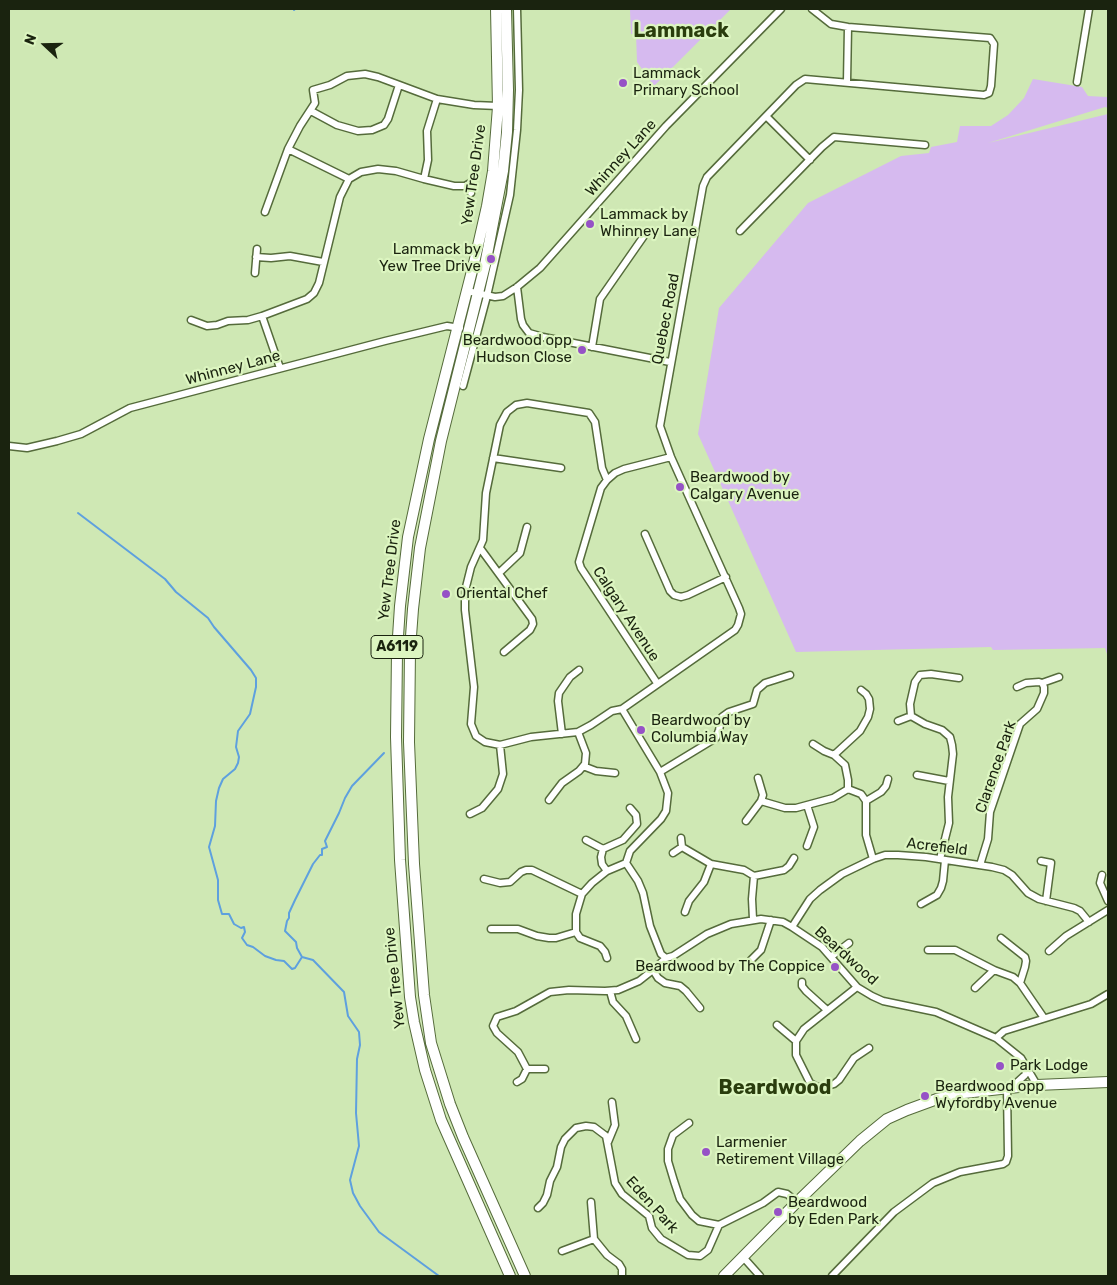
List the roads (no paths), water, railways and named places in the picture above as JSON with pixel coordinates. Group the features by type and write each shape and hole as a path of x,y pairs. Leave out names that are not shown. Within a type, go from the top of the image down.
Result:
{"highway":[{"name":"Yew Tree Drive","path":"496,9 503,106 507,132 503,171 495,218 477,294 464,329 418,485 406,552 400,606 396,692 396,784 410,997 414,1022 427,1077 442,1120 510,1276"},
{"name":"Yew Tree Drive","path":"503,106 506,9"},
{"name":"Yew Tree Drive","path":"464,329 429,497 419,553 413,609 409,692 410,786 414,864 427,1020 439,1072 450,1104 525,1276"},
{"path":"406,552 419,553"},
{"path":"396,692 409,692"},
{"path":"414,1022 427,1020"},
{"path":"724,1276 860,1141 887,1119 937,1099 964,1093 1037,1085 1108,1082"}],"street":[{"path":"463,386 477,294 505,218 513,170 519,90 517,9"},
{"name":"Whinney Lane","path":"477,294 495,298 503,296 517,287 550,258 666,126 781,9"},
{"path":"812,9 831,24 848,27 847,82"},
{"path":"1077,82 1089,9"},
{"name":"Quebec Road","path":"578,732 612,711 622,709 735,630 741,614 740,608 660,431 670,362 705,180 796,85 805,79 984,95 989,92 994,44 990,38 848,27"},
{"path":"265,212 288,149 315,103 313,90 358,73 372,75 437,99 474,105 503,106"},
{"path":"311,111 337,125 358,131 372,130 384,125 388,119 399,85"},
{"path":"424,178 428,160 426,131 437,99"},
{"path":"766,116 810,160"},
{"path":"740,231 834,137 925,145"},
{"path":"288,149 349,179"},
{"path":"190,320 207,326 228,321 248,320 307,299 314,293 319,283 340,197 349,179 361,172 378,169 396,171 454,186 467,186 472,182 475,175"},
{"path":"467,186 471,193"},
{"path":"592,347 600,299 646,233"},
{"path":"254,273 256,249"},
{"path":"256,257 290,256 323,262"},
{"path":"517,287 521,318 526,331 529,333 670,362"},
{"path":"262,316 280,368"},
{"name":"Whinney Lane","path":"9,446 27,448 64,440 81,434 130,408 280,368 447,326 464,329"},
{"path":"549,800 562,783 583,766 586,753 578,732 531,737 500,745 489,744 480,740 473,732 471,724 474,687 464,601 467,577 483,540 486,493 502,420 506,412 516,405 527,403 590,413 594,418 602,468 607,480 615,473 624,469 671,457"},
{"path":"493,458 560,468"},
{"name":"Calgary Avenue","path":"607,480 602,488 579,562 581,568 657,684"},
{"path":"499,573 520,553 526,527"},
{"path":"645,534 670,591 674,595 681,598 726,577"},
{"path":"480,548 532,619 533,624 530,630 504,652"},
{"path":"562,734 558,700 559,693 570,677 579,670"},
{"path":"911,716 910,704 915,682 920,675 931,674 959,678"},
{"path":"660,772 716,738 722,717 729,712 753,704 757,690 765,683 790,676"},
{"path":"1017,687 1026,683 1042,683 1059,677"},
{"name":"Clarence Park","path":"980,865 988,839 990,812 1020,724 1041,702 1044,694 1042,683"},
{"path":"834,755 860,731 868,717 870,709 868,699 861,690"},
{"path":"607,958 600,946 580,938 576,932 576,914 582,894 596,879 607,871 626,863 630,851 662,819 666,811 668,793 660,772 622,709"},
{"path":"898,721 911,716"},
{"path":"911,716 925,724 942,730 950,737 953,754 949,781 949,823 943,859 944,881 936,895 921,904"},
{"path":"813,744 834,755 845,765 848,789"},
{"path":"470,814 489,802 498,789 502,774 500,745"},
{"path":"583,766 596,772 616,773"},
{"path":"917,776 949,781"},
{"path":"746,820 761,801 763,795 758,778"},
{"path":"866,800 881,792 888,780"},
{"path":"848,789 861,794 866,800 866,836 873,859"},
{"path":"761,801 785,808 796,808 833,798 848,789"},
{"path":"807,804 814,828 807,846"},
{"path":"603,849 623,840 637,824 636,815 630,808"},
{"path":"681,838 682,848"},
{"path":"586,840 603,849"},
{"path":"672,852 682,848"},
{"path":"682,848 711,864 744,870 754,876 784,870 790,866 794,858"},
{"path":"603,849 602,864 607,871"},
{"name":"Acrefield","path":"792,927 810,899 820,890 842,874 885,855 943,859 1004,870 1028,893 1046,901 1074,908 1080,911 1089,922"},
{"path":"1041,861 1051,863 1046,901"},
{"path":"626,863 638,882 650,926 661,954 666,958"},
{"path":"685,912 689,901 704,882 711,864"},
{"path":"484,879 500,883 510,882 521,872 532,870 582,894"},
{"path":"1102,875 1100,883 1108,901"},
{"path":"753,919 754,876"},
{"path":"1049,951 1066,936 1108,910"},
{"name":"Beardwood","path":"610,991 628,986 653,970 666,958 673,956 707,934 731,924 753,919 783,922 813,940 832,956 857,986 878,999 936,1012 996,1038 1012,1050 1028,1067 1037,1085"},
{"path":"751,960 761,950 771,920"},
{"path":"491,930 518,929 537,936 556,938 576,932"},
{"path":"1001,938 1025,958 1025,967 1020,983"},
{"path":"832,956 849,942"},
{"path":"928,950 955,950 1012,977 1020,983 1044,1018"},
{"path":"653,970 658,978 665,983 680,986 700,1008"},
{"path":"975,988 994,970"},
{"path":"802,982 802,986 806,991 827,1010"},
{"path":"857,986 804,1030 796,1040 796,1055 810,1083 817,1087 824,1087 834,1084 839,1080 854,1058 869,1048"},
{"path":"527,1069 518,1052 501,1038 494,1029 494,1023 497,1018 516,1011 550,992 569,990 610,991 613,1002 626,1016 636,1039"},
{"path":"996,1038 1004,1031 1091,1004 1108,994"},
{"path":"777,1025 796,1040"},
{"path":"832,1276 894,1212 933,1183 960,1172 1004,1164 1006,1162 1008,1156 1009,1088 1025,1075 1028,1067"},
{"path":"527,1069 545,1069"},
{"path":"517,1082 522,1079 527,1069"},
{"name":"Eden Park","path":"612,1102 616,1125 608,1142 615,1182 622,1194 649,1216 652,1228 661,1239 688,1255 700,1256 708,1250 719,1225 699,1221 680,1200 668,1161 668,1149 673,1135 689,1123"},
{"path":"538,1208 547,1195 550,1181 557,1167 561,1147 569,1134 576,1128 594,1127 606,1136 608,1142"},
{"path":"719,1225 763,1203 778,1192 787,1194 797,1202"},
{"path":"591,1202 594,1239 607,1255 619,1264 622,1269 622,1276"},
{"path":"562,1251 594,1239"},
{"path":"743,1257 760,1276"}],"waterway":[{"path":"78,513 165,579 176,592 208,618 256,678 250,714 238,731 236,747 239,757 238,763 235,769 223,779 219,788 216,801 215,826 209,847 218,880 218,900 222,914 229,914 234,924 241,928 244,927 245,932 242,938 247,945 265,956 284,961 292,969 295,968 302,957"},
{"path":"384,753 352,786 345,798 325,841 327,847 322,849 322,855 313,864 289,913 285,931 296,942 302,957 313,960 344,992 348,1016 359,1032 356,1113 359,1146 350,1180 353,1193 379,1232 439,1276"}],"place":[{"name":"Lammack Primary School","path":"623,83"},
{"name":"Lammack by Whinney Lane","path":"590,224"},
{"name":"Lammack by Yew Tree Drive","path":"491,259"},
{"name":"Beardwood opp Hudson Close","path":"582,350"},
{"name":"Beardwood by Calgary Avenue","path":"680,487"},
{"name":"Oriental Chef","path":"446,594"},
{"name":"Beardwood by Columbia Way","path":"641,730"},
{"name":"Beardwood by The Coppice","path":"835,967"},
{"name":"Park Lodge","path":"1000,1066"},
{"name":"Beardwood opp Wyfordby Avenue","path":"925,1096"},
{"name":"Larmenier Retirement Village","path":"706,1152"},
{"name":"Beardwood by Eden Park","path":"778,1212"}],"district":[{"name":"Lammack","path":"681,31"},
{"name":"Beardwood","path":"775,1088"}]}
